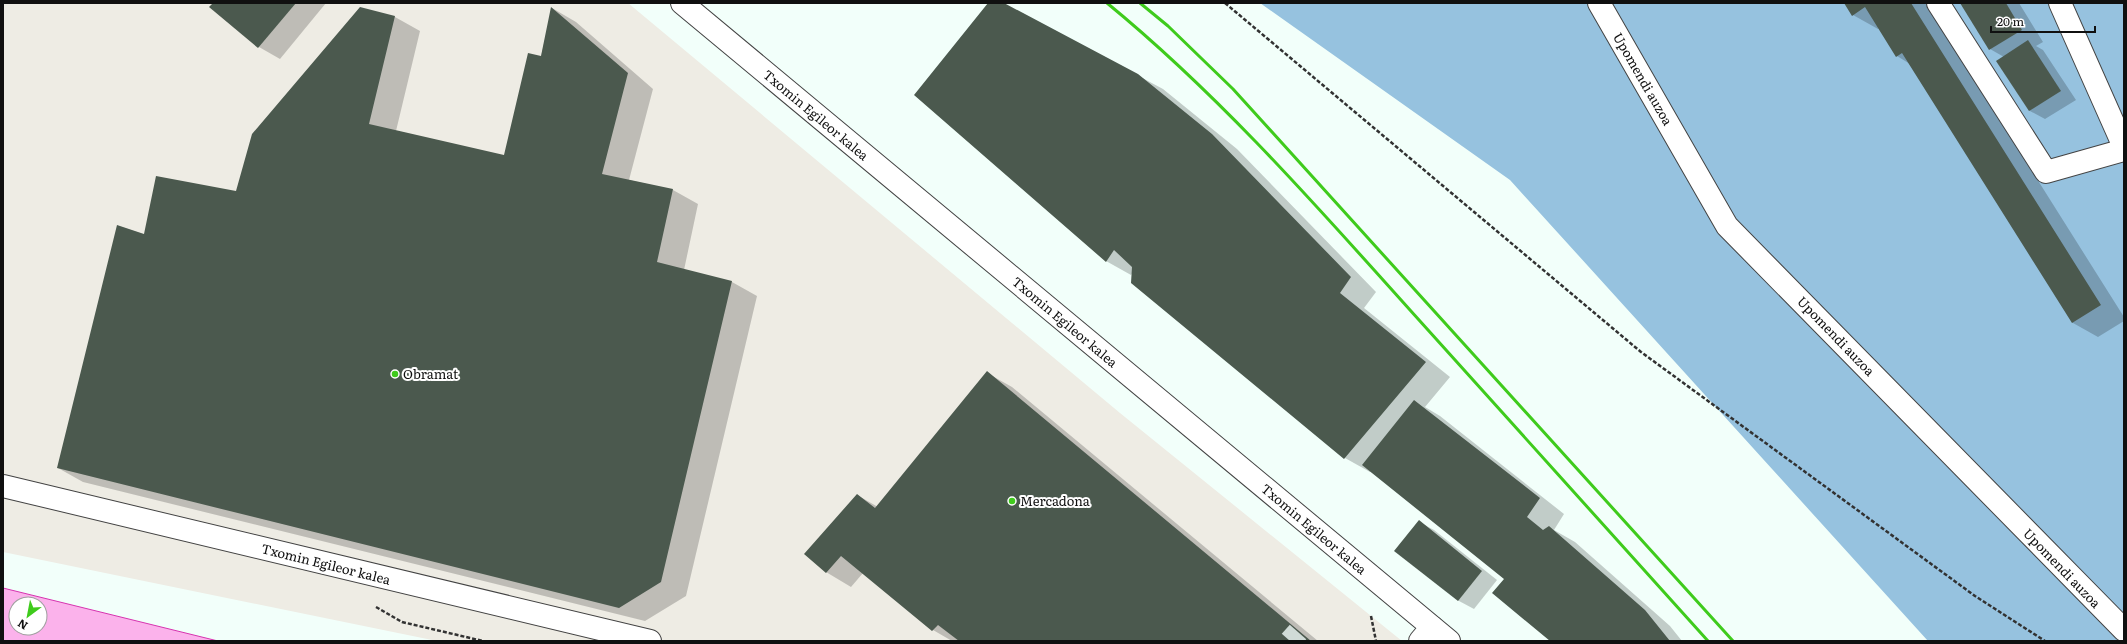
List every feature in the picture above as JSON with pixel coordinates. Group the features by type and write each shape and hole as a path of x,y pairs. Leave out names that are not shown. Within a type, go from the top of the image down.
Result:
{"street":[{"name":"Txomin Egileor kalea","path":"682,3 1426,634 1449,641"},
{"name":"Upomendi auzoa","path":"1599,3 1728,226 2124,630"},
{"path":"1938,3 2046,172 2124,150"},
{"path":"2060,3 2124,147"},
{"name":"Txomin Egileor kalea","path":"3,486 650,641"}],"path":[{"path":"1224,3 1641,352 1975,596 2045,641"},
{"path":"1371,615 1376,641"}],"shaded area":[{"path":"3,3 628,3 1120,413 1402,641 437,641 3,552"},
{"path":"1260,3 2124,3 2124,641 1928,641 1510,180"},
{"path":"3,588 35,596 8,596 8,636 48,636 48,599 218,641 3,641"}],"building":[{"path":"213,3 296,3 258,48 209,7"},
{"path":"988,3 1004,3 1138,74 1212,134 1351,277 1340,293 1426,362 1344,459 1131,283 1132,267 1114,250 1106,262 914,95"},
{"path":"1844,3 1911,3 2101,305 2072,323 1902,53 1896,57 1865,7 1852,16"},
{"path":"1960,3 2006,3 2022,30 1989,50"},
{"name":"Obramat","path":"360,7 395,16 369,124 504,155 528,53 541,56 551,7 628,73 602,174 673,189 657,262 732,281 661,582 619,608 57,468 117,225 144,234 156,176 236,191 252,134"},
{"path":"2028,40 2061,91 2029,111 1996,61"},
{"name":"Mercadona","path":"987,371 1311,641 959,641 938,625 932,631 841,556 826,573 804,554 857,494 875,508"},
{"path":"1414,400 1540,498 1527,517 1543,530 1549,526 1645,610 1670,641 1550,641 1492,593 1504,579 1362,465"},
{"path":"1419,520 1482,571 1458,601 1394,551"}],"tunnel":[{"path":"1290,641 1298,632"}],"railway":[{"path":"1107,3 1188,74 1264,150 1708,641"},
{"path":"1140,3 1168,26 1233,89 1733,641"}],"place":[{"name":"Obramat","path":"395,374"},
{"name":"Mercadona","path":"1012,501"}]}
